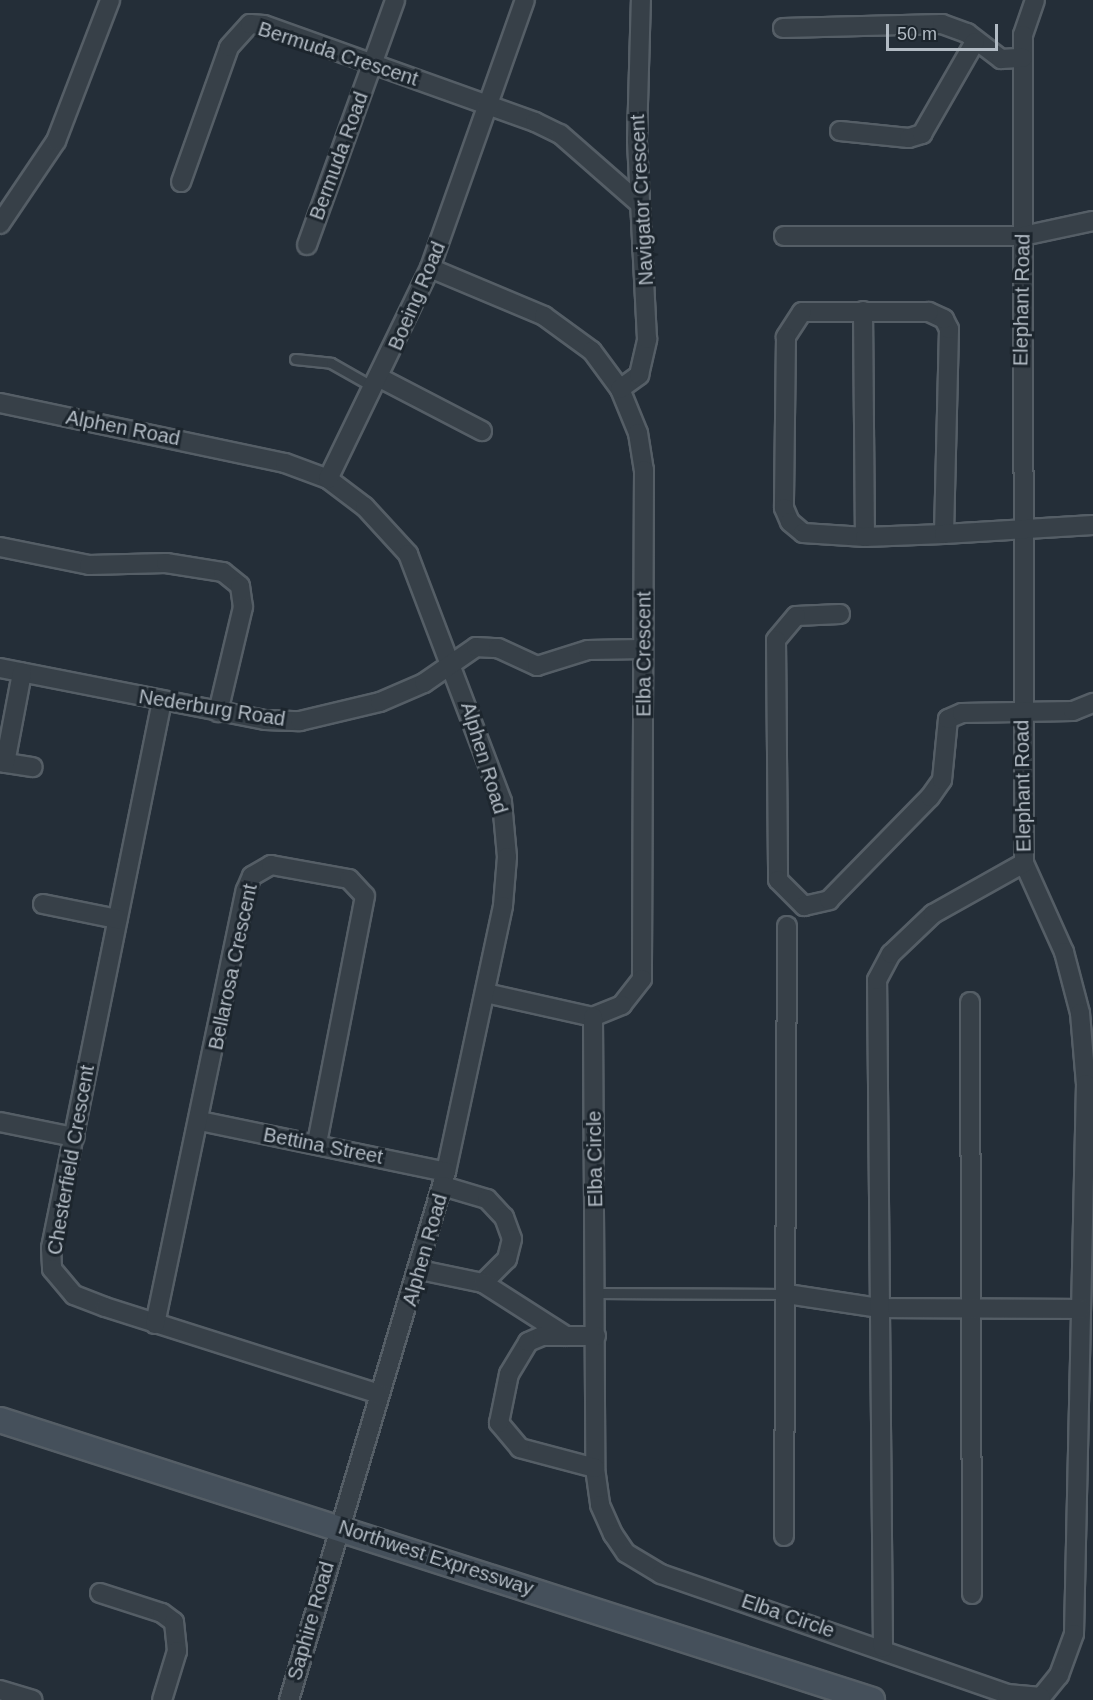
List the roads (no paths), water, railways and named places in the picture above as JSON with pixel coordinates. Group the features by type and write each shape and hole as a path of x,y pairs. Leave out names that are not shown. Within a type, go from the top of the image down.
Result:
{"main road":[{"name":"Northwest Expressway","path":"0,1419 833,1700"},
{"name":"Northwest Expressway","path":"0,1434 336,1534 872,1700"}],"street":[{"path":"0,224 56,141 110,0"},
{"name":"Bermuda Road","path":"307,245 395,0"},
{"name":"Boeing Road","path":"328,479 377,383 430,268 525,0"},
{"name":"Navigator Crescent","path":"620,389 639,375 645,360 640,204 641,0"},
{"name":"Elephant Road","path":"1035,0 1023,35 1020,527 1024,863 1064,952 1080,1013 1086,1084 1074,1634 1059,1675 1043,1698"},
{"name":"Bermuda Crescent","path":"181,182 229,47 250,24 373,63 489,105 560,134 640,204"},
{"path":"783,28 942,24 956,27 1001,59 1023,58"},
{"path":"840,131 909,138 922,134 975,42"},
{"path":"784,236 1023,236 1093,221"},
{"name":"Elba Crescent","path":"430,268 568,331 592,351 620,389 638,433 644,470 642,979 622,1005 593,1017"},
{"path":"863,311 865,537"},
{"path":"944,534 949,329 929,312 802,312 792,321 786,337 784,508 789,522 803,533 865,537 944,534 1020,527 1093,525"},
{"path":"377,383 483,431"},
{"name":"Alphen Road","path":"0,403 249,453 328,479 365,507 408,555 452,666 503,813 503,906 445,1179 420,1270 336,1534"},
{"path":"0,548 89,565 166,563 223,572 240,586 243,607 218,712"},
{"path":"840,614 796,616 776,640 778,880 804,906 828,900 930,797 942,780 948,719 962,713 1022,715 1073,711 1093,703"},
{"name":"Nederburg Road","path":"0,668 265,720 342,714 391,698 452,666 465,653 487,645 537,666 588,650 643,649"},
{"path":"22,673 3,762 33,767"},
{"name":"Chesterfield Crescent","path":"162,701 74,1137 52,1269 74,1295 155,1324 380,1394"},
{"path":"883,1648 877,980 891,954 933,914 1024,863"},
{"name":"Bellarosa Crescent","path":"155,1324 252,876 271,865 349,879 362,891 366,911 317,1144"},
{"path":"43,904 117,919"},
{"path":"784,1536 787,1294 787,926"},
{"path":"486,993 593,1017"},
{"path":"969,1002 972,1594"},
{"name":"Elba Circle","path":"593,1017 595,1468 600,1505 613,1534 641,1565 883,1648 1007,1694 1043,1698"},
{"path":"0,1122 74,1137"},
{"name":"Bettina Street","path":"200,1122 317,1144 445,1179 487,1199 504,1216 512,1239 507,1259 483,1283"},
{"path":"420,1270 483,1283 566,1336"},
{"path":"787,1294 880,1308 1081,1309"},
{"path":"595,1468 520,1448 499,1424 500,1404 518,1355 542,1336 596,1336"},
{"name":"Saphire Road","path":"289,1700 336,1534"},
{"path":"100,1593 162,1613 174,1622 177,1651 162,1700"},
{"path":"0,1690 32,1700"}],"lane":[{"path":"294,358 331,363 377,383"},
{"path":"596,1293 787,1294"}]}
